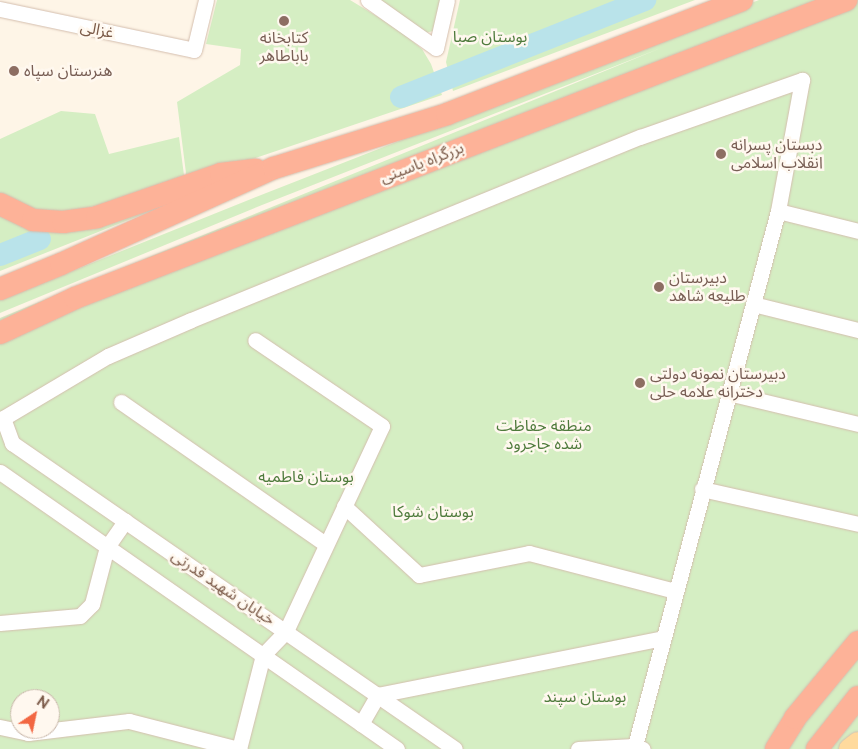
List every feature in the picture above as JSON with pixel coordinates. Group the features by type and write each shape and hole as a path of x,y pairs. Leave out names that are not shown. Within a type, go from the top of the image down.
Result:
{"highway":[{"path":"0,289 61,264 274,168 447,114 742,0"},
{"name":"بزرگراه یاسینی","path":"0,333 75,298 846,0"},
{"path":"0,204 33,220 63,222 97,217 221,174 274,168"},
{"path":"776,749 795,718 858,642"},
{"path":"817,749 858,697"}],"main road":[{"path":"850,749 858,742"}],"street":[{"name":"غزالی","path":"0,9 194,50 206,0"},
{"path":"368,0 436,48 447,0"},
{"path":"1,419 108,356 191,320 640,137 802,80 778,211 675,591 637,748 578,749"},
{"path":"778,211 858,230"},
{"path":"753,304 858,330"},
{"path":"0,727 28,733 129,722 239,749 263,655 286,631 325,544 382,426 255,340"},
{"path":"728,393 858,424"},
{"path":"121,402 325,544"},
{"name":"خیابان شهید قدرتی","path":"1,419 12,443 456,749"},
{"name":"خیابان شهید قدرتی","path":"0,472 397,749"},
{"path":"702,489 858,524"},
{"path":"344,506 419,575 529,553 675,591"},
{"path":"0,623 80,616 92,604 107,547 125,520"},
{"path":"360,724 378,695 663,638"}],"green space":[{"path":"217,0 350,0 398,29 422,49 431,64 442,95 187,181 177,102 240,65 241,49 206,44"},
{"path":"381,0 441,0 433,31 418,35 398,13"},
{"name":"بوستان صبا","path":"460,0 695,0 453,91 446,62"},
{"name":"منطقه حفاظت شده جاجرود","path":"759,0 858,0 858,749 0,749 0,318 661,48 262,205 0,313 0,300 256,197"},
{"path":"61,111 95,114 109,154 179,137 185,183 51,217 0,201 0,139"},
{"path":"223,180 0,271 0,212 37,225"}],"waterway":[{"path":"401,97 645,0"},
{"path":"0,255 40,239"}],"place":[{"name":"کتابخانه باباطاهر","path":"284,21"},
{"name":"هنرستان سپاه","path":"14,71"},
{"name":"دبستان پسرانه انقلاب اسلامی","path":"721,154"},
{"name":"دبیرستان طلیعه شاهد","path":"659,287"},
{"name":"دبیرستان نمونه دولتی دخترانه علامه حلی","path":"640,383"}],"park label":[{"name":"بوستان فاطمیه","path":"306,477"},
{"name":"بوستان شوکا","path":"433,512"},
{"name":"بوستان سپند","path":"585,697"}]}
